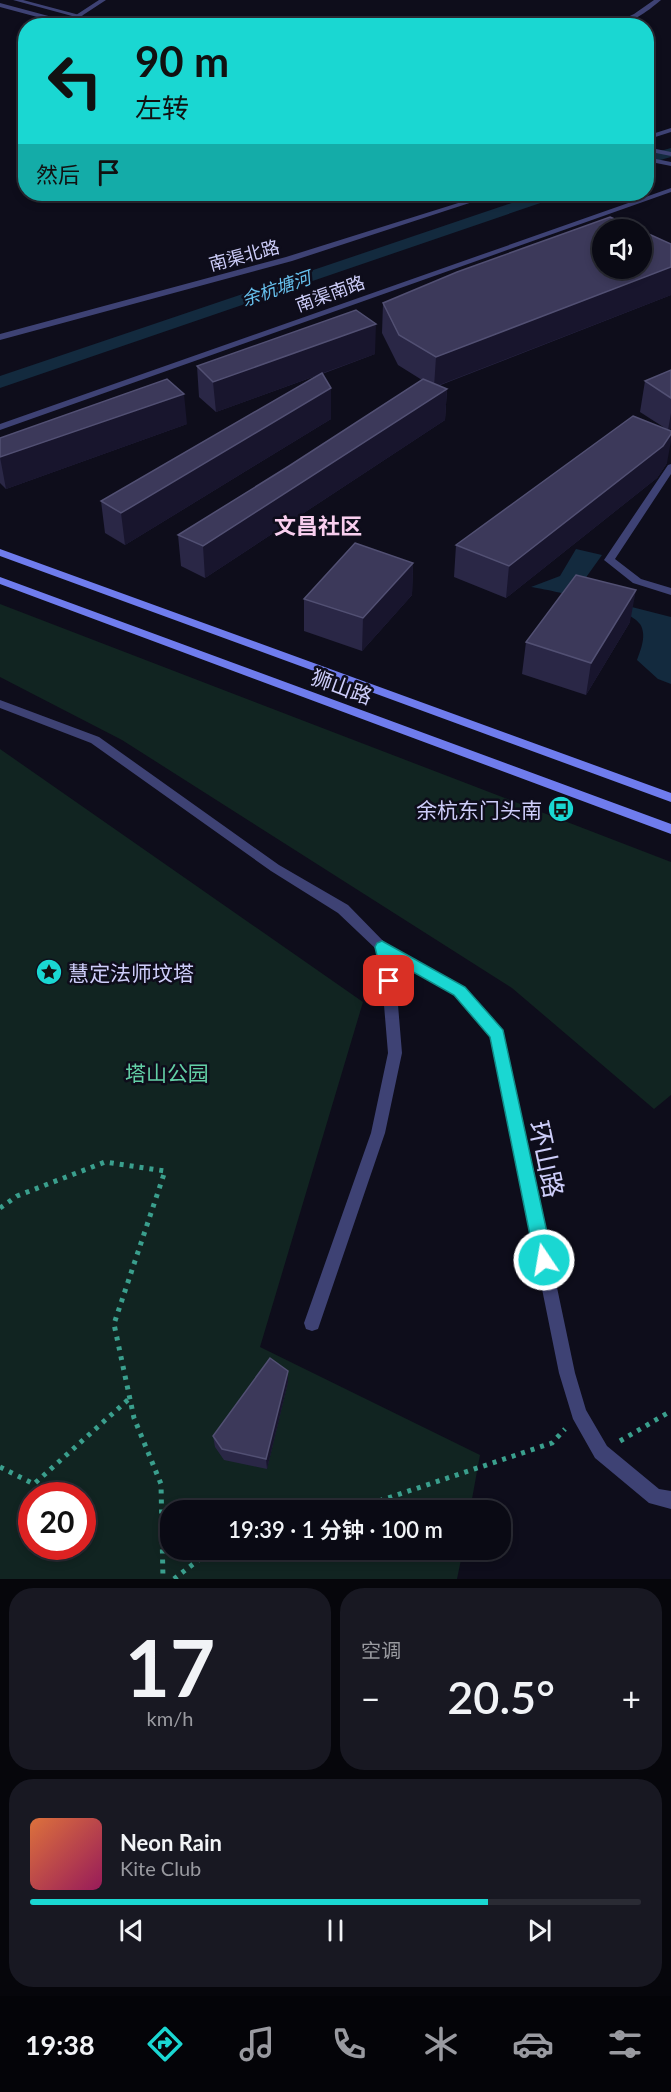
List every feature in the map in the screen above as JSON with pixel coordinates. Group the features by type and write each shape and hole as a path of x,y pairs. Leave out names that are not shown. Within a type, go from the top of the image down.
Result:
{"main road":[{"name":"狮山路","path":"0,552 671,798"},
{"name":"狮山路","path":"0,580 671,829"}],"street":[{"path":"16,0 89,18"},
{"path":"78,15 103,0"},
{"path":"629,18 658,0"},
{"path":"0,5 50,18"},
{"path":"654,135 671,130"},
{"path":"654,151 671,154"},
{"path":"654,161 671,164"},
{"name":"南渠南路","path":"654,196 671,190"},
{"name":"南渠北路","path":"0,337 289,259 471,201"},
{"name":"南渠南路","path":"0,426 640,201"},
{"path":"671,467 609,560 637,581 671,592"},
{"name":"环山路","path":"0,704 95,740 275,868 344,909 382,947 460,991 498,1035 567,1373 579,1413 602,1452 656,1497 671,1500"},
{"path":"312,1323 378,1132 395,1053 389,981 382,947"}],"path":[{"path":"0,1208 17,1196 105,1162 165,1170 114,1324 134,1418 161,1484 163,1579"},
{"path":"0,1467 34,1484 130,1398"},
{"path":"602,1452 671,1411"},
{"path":"382,1500 552,1443 579,1413"},
{"path":"174,1579 198,1560"}],"green space":[{"path":"0,604 671,862 671,1095 654,1109 512,988 122,740 0,677"},
{"name":"塔山公园","path":"0,749 363,1002 260,1347 480,1455 472,1500 160,1500 160,1560 461,1560 457,1579 0,1579"}],"water":[{"path":"576,549 602,555 587,576 582,590 620,604 671,617 671,684 658,679 637,660 643,642 643,633 640,624 633,618 621,611 589,600 531,587 560,576"}],"building":[{"path":"592,223 592,279 640,279 436,357 399,335 383,303 457,272"},
{"path":"652,235 671,244 671,267 652,274"},
{"path":"356,310 376,324 213,382 197,366"},
{"path":"671,370 671,398 645,381"},
{"path":"322,373 331,388 121,513 101,501"},
{"path":"167,379 184,394 0,457 0,438"},
{"path":"423,379 447,389 203,546 178,535 289,466"},
{"path":"633,416 671,431 663,446 509,566 456,545"},
{"path":"355,543 413,563 363,618 304,599"},
{"path":"576,575 636,590 591,663 526,642"},
{"path":"270,1358 288,1371 266,1459 222,1449 213,1436"}],"waterway":[{"name":"余杭塘河","path":"654,157 671,152"},
{"name":"余杭塘河","path":"0,382 531,201"}],"place":[{"name":"余杭东门头南","path":"561,809"},
{"name":"慧定法师坟塔","path":"49,972"}],"district":[{"name":"文昌社区","path":"318,525"}],"route":[{"path":"389,981 382,947 460,991 498,1035 544,1260"}]}
